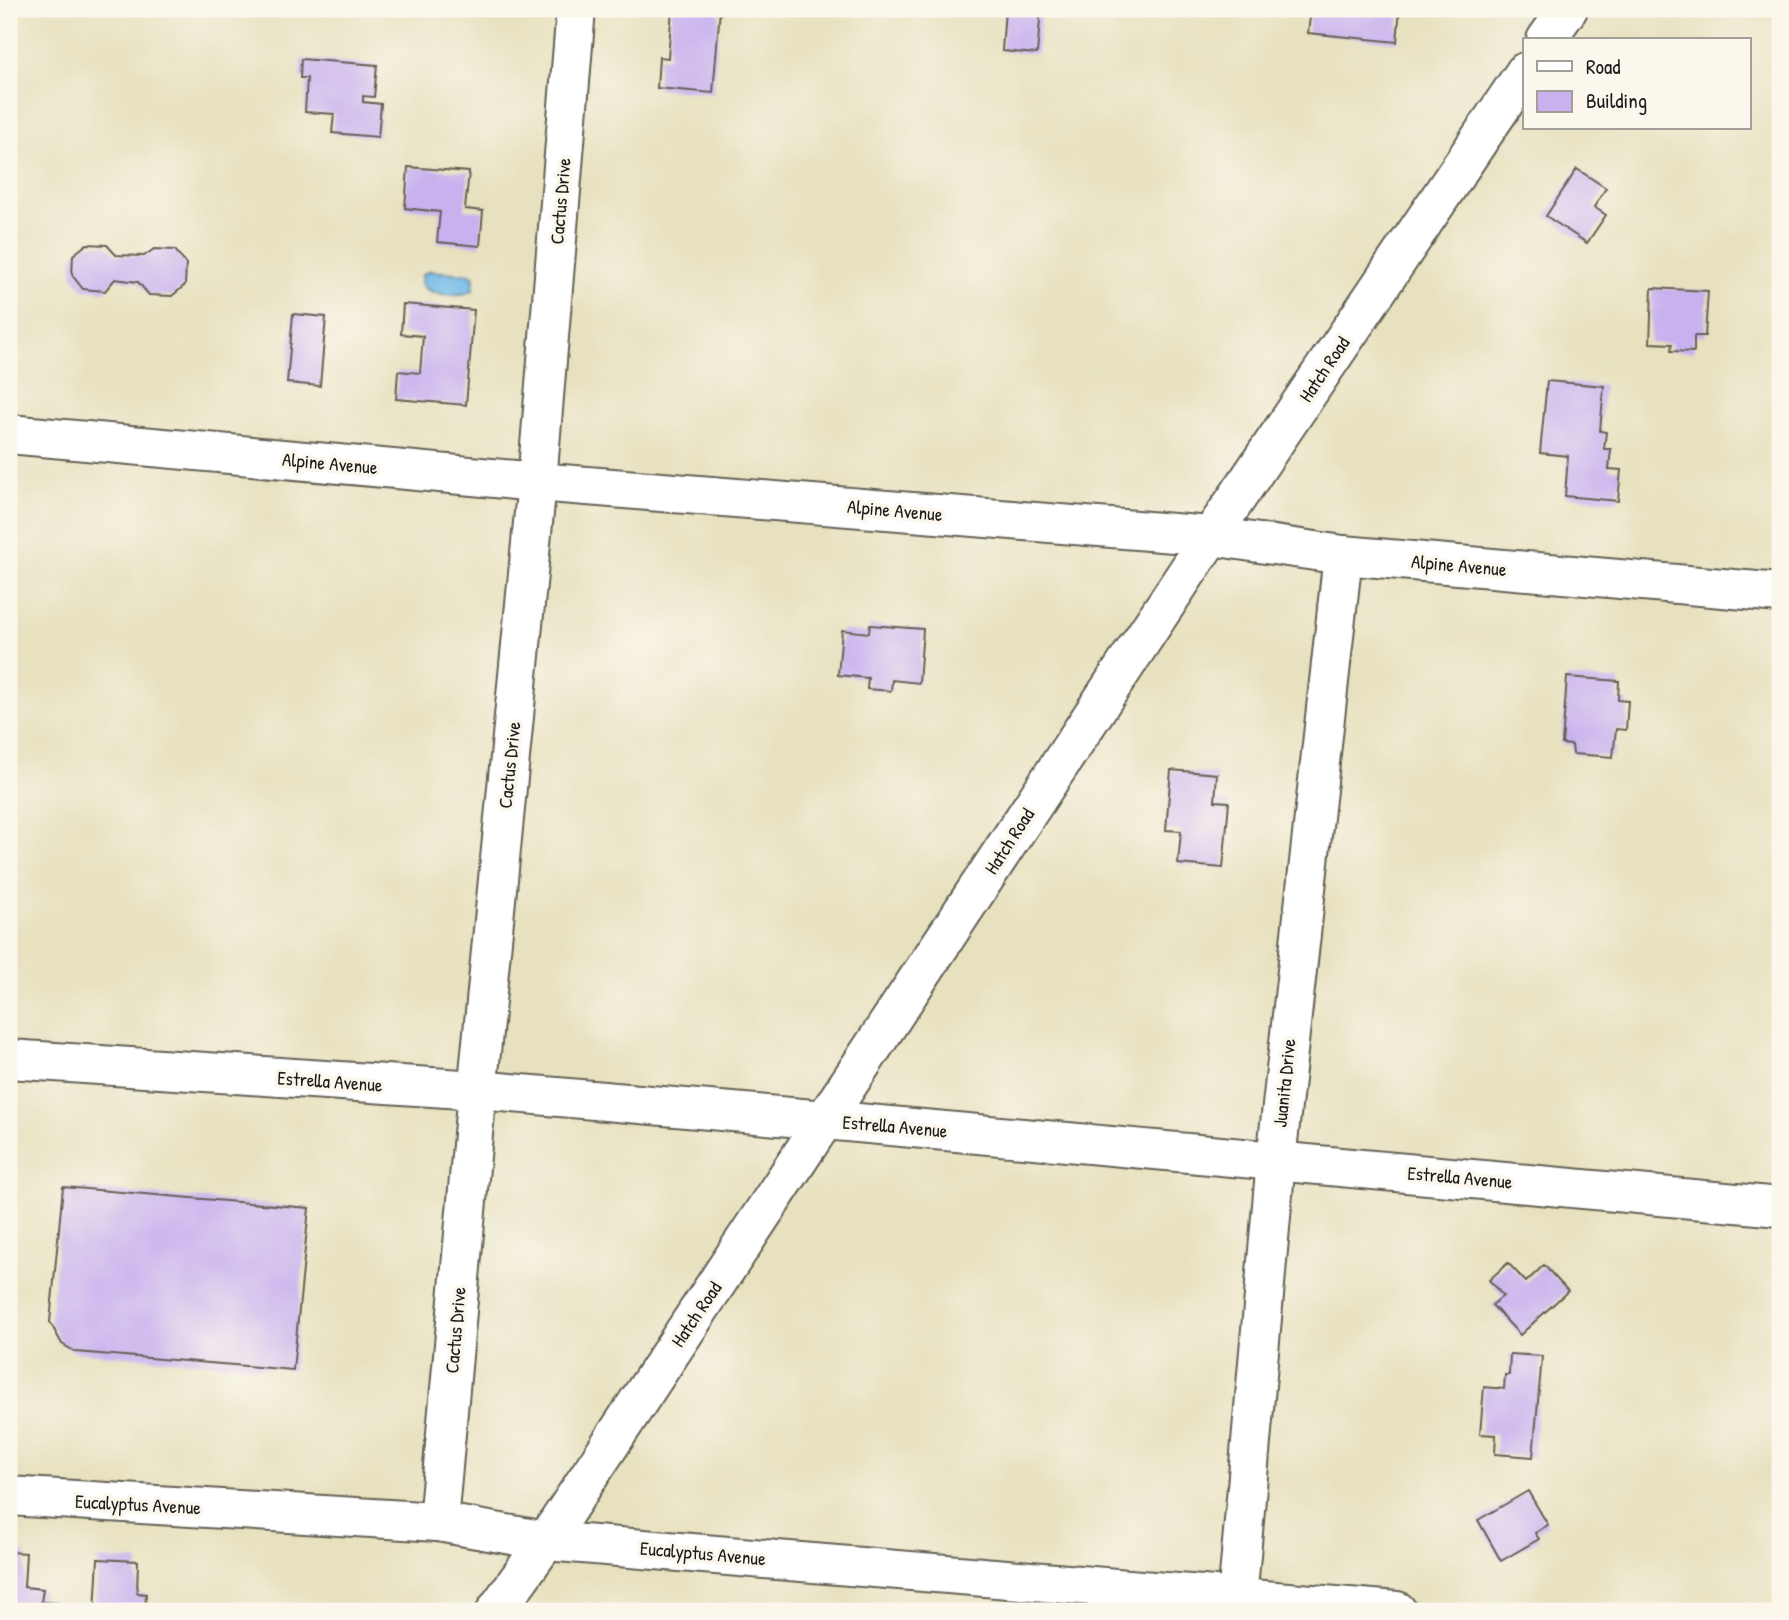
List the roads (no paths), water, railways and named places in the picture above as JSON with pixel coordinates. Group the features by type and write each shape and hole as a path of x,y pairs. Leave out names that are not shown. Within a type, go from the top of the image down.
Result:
{"street":[{"name":"Cactus Drive","path":"438,1522 477,1090 537,482 576,9"},
{"path":"1547,38 1568,9"},
{"name":"Hatch Road","path":"496,1611 546,1541 1211,536 1523,75"},
{"name":"Alpine Avenue","path":"9,434 537,482 1211,536 1343,555 1780,593"},
{"name":"Juanita Drive","path":"1237,1604 1276,1160 1343,555"},
{"name":"Estrella Avenue","path":"9,1059 477,1090 825,1119 1780,1207"},
{"name":"Eucalyptus Avenue","path":"9,1496 438,1522 546,1541 1237,1604 1397,1611"}],"water":[{"path":"429,271 470,274 474,277 473,290 453,295 430,291 421,283 422,275"}]}
